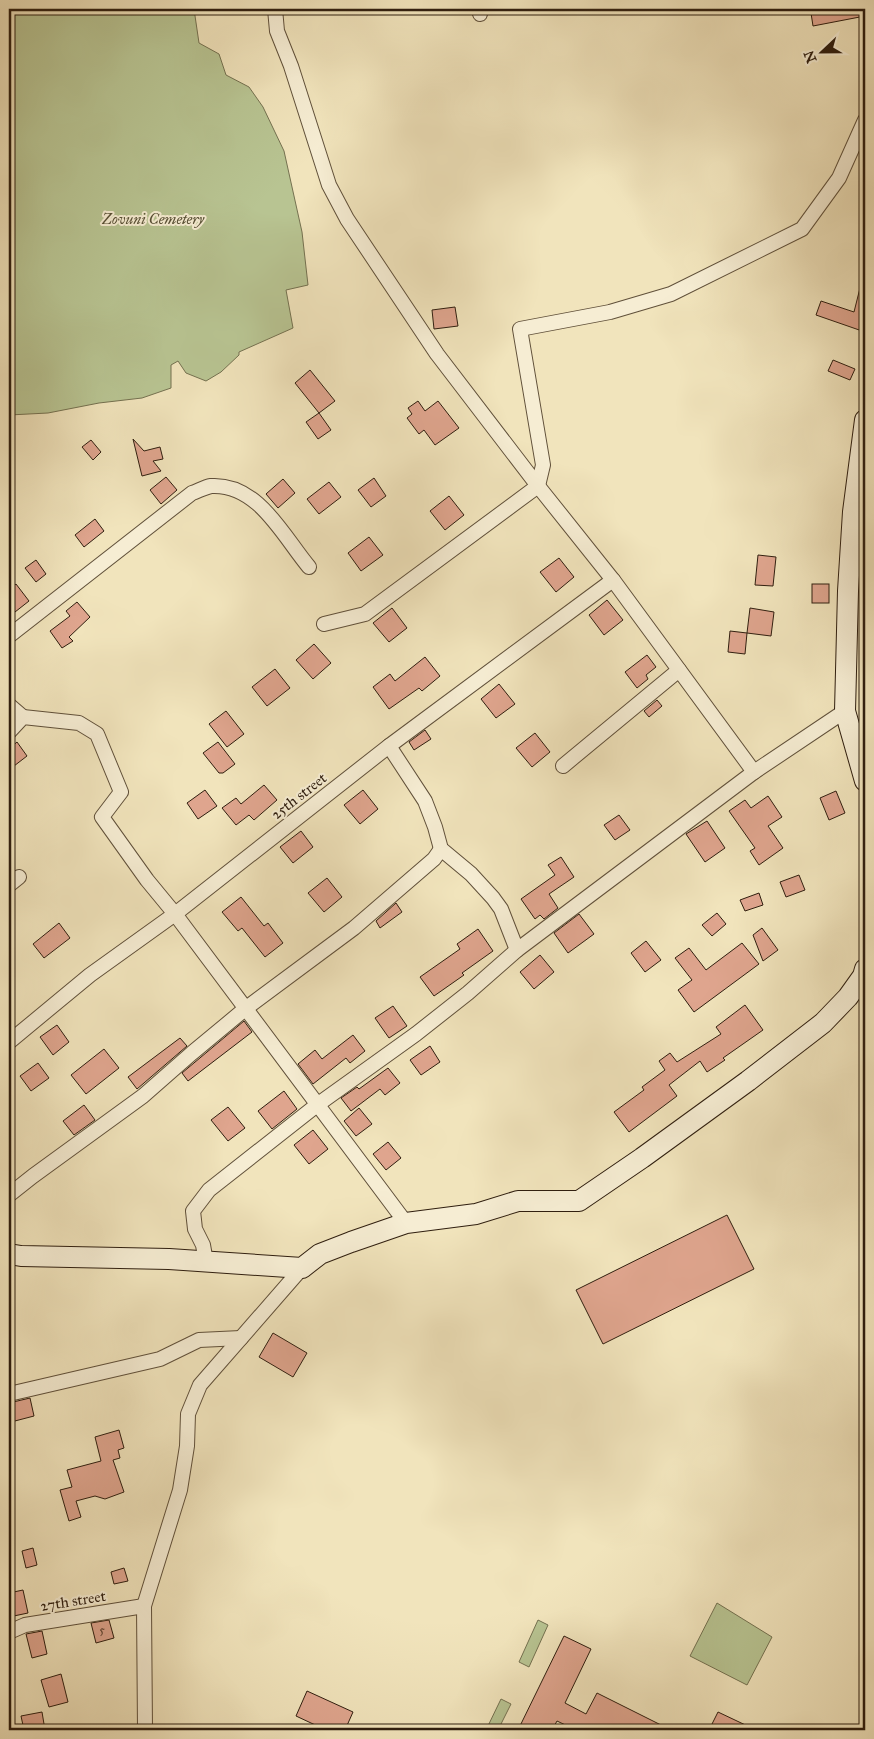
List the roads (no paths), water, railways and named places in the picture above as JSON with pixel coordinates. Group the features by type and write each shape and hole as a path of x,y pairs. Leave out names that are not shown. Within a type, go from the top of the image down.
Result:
{"street":[{"path":"275,9 277,31 291,66 329,185 347,219 437,354 612,580 754,772"},
{"path":"324,624 366,614 538,486 544,465 520,329 610,312 671,294 802,230 839,178 865,120"},
{"path":"865,420 853,512 848,591 846,711 865,781"},
{"path":"9,636 192,493 210,486 234,488 260,506 274,521 309,567"},
{"name":"25th street","path":"9,1042 90,975 175,914 389,746 612,580"},
{"path":"563,766 679,670"},
{"path":"9,705 23,717 79,723 97,734 121,792 102,817 147,880 175,914 406,1223"},
{"path":"206,1262 203,1246 195,1229 193,1210 209,1190 317,1105 416,1034 468,993 517,950 754,772 846,711"},
{"path":"9,732 23,717"},
{"path":"389,746 425,801 441,849 471,874 493,898 501,909 517,950"},
{"path":"9,1195 143,1096 245,1009 354,928 434,859 441,849"},
{"path":"145,1730 144,1606 180,1490 187,1446 188,1414 200,1385 302,1268 320,1254 406,1223 476,1214 518,1201 579,1201 703,1114 823,1023 848,997 863,976 865,969"},
{"path":"9,1254 21,1256 169,1260 302,1268"},
{"path":"9,1394 160,1359 199,1340 242,1338"},
{"name":"27th street","path":"9,1632 25,1625 144,1606"}],"park label":[{"name":"Zovuni Cemetery","path":"153,219"}]}
